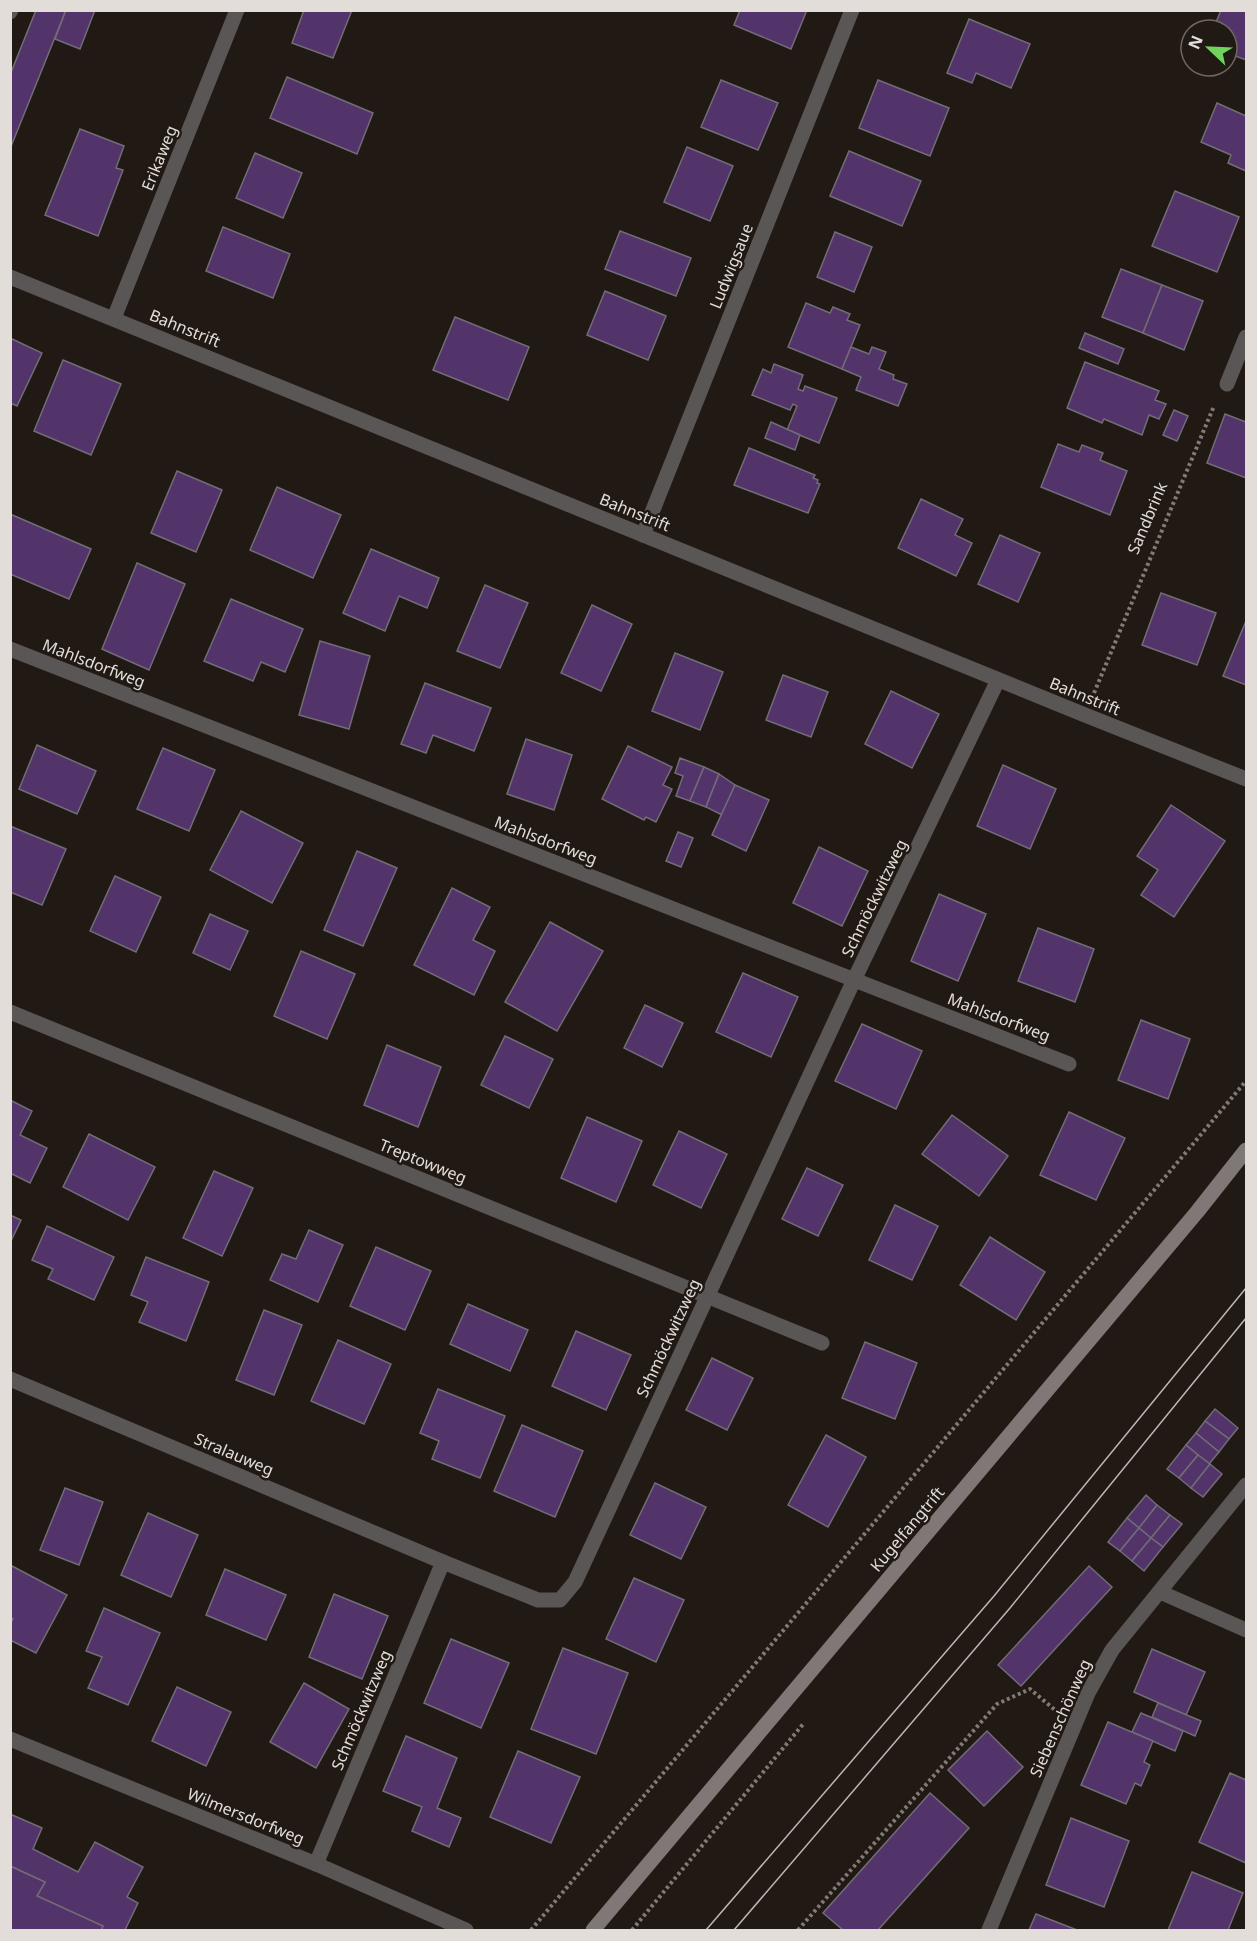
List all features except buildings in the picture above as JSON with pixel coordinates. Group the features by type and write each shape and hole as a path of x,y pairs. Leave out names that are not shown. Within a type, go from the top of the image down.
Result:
{"street":[{"name":"Erikaweg","path":"114,318 237,10"},
{"name":"Ludwigsaue","path":"643,535 852,10"},
{"name":"Bahnstrift","path":"10,277 1085,716 1246,779"},
{"path":"1227,384 1246,337"},
{"name":"Mahlsdorfweg","path":"10,649 1069,1064"},
{"name":"Schmöckwitzweg","path":"316,1864 443,1562 538,1600 560,1600 575,1582 854,980 998,680"},
{"name":"Treptowweg","path":"10,1012 822,1344"},
{"name":"Kugelfangtrift","path":"593,1930 1189,1221 1246,1150"},
{"name":"Stralauweg","path":"10,1379 443,1562"},
{"name":"Siebenschönweg","path":"989,1930 1088,1693 1112,1650 1246,1485"},
{"path":"1160,1592 1246,1630"},
{"name":"Wilmersdorfweg","path":"10,1739 316,1864 466,1930"}],"path":[{"name":"Sandbrink","path":"1085,716 1211,411 1227,384"},
{"path":"531,1930 1246,1081"},
{"path":"798,1930 997,1704 1030,1689 1075,1725"}],"tram line":[{"path":"706,1930 994,1596 1246,1288"},
{"path":"734,1930 1010,1608 1246,1318"}]}
